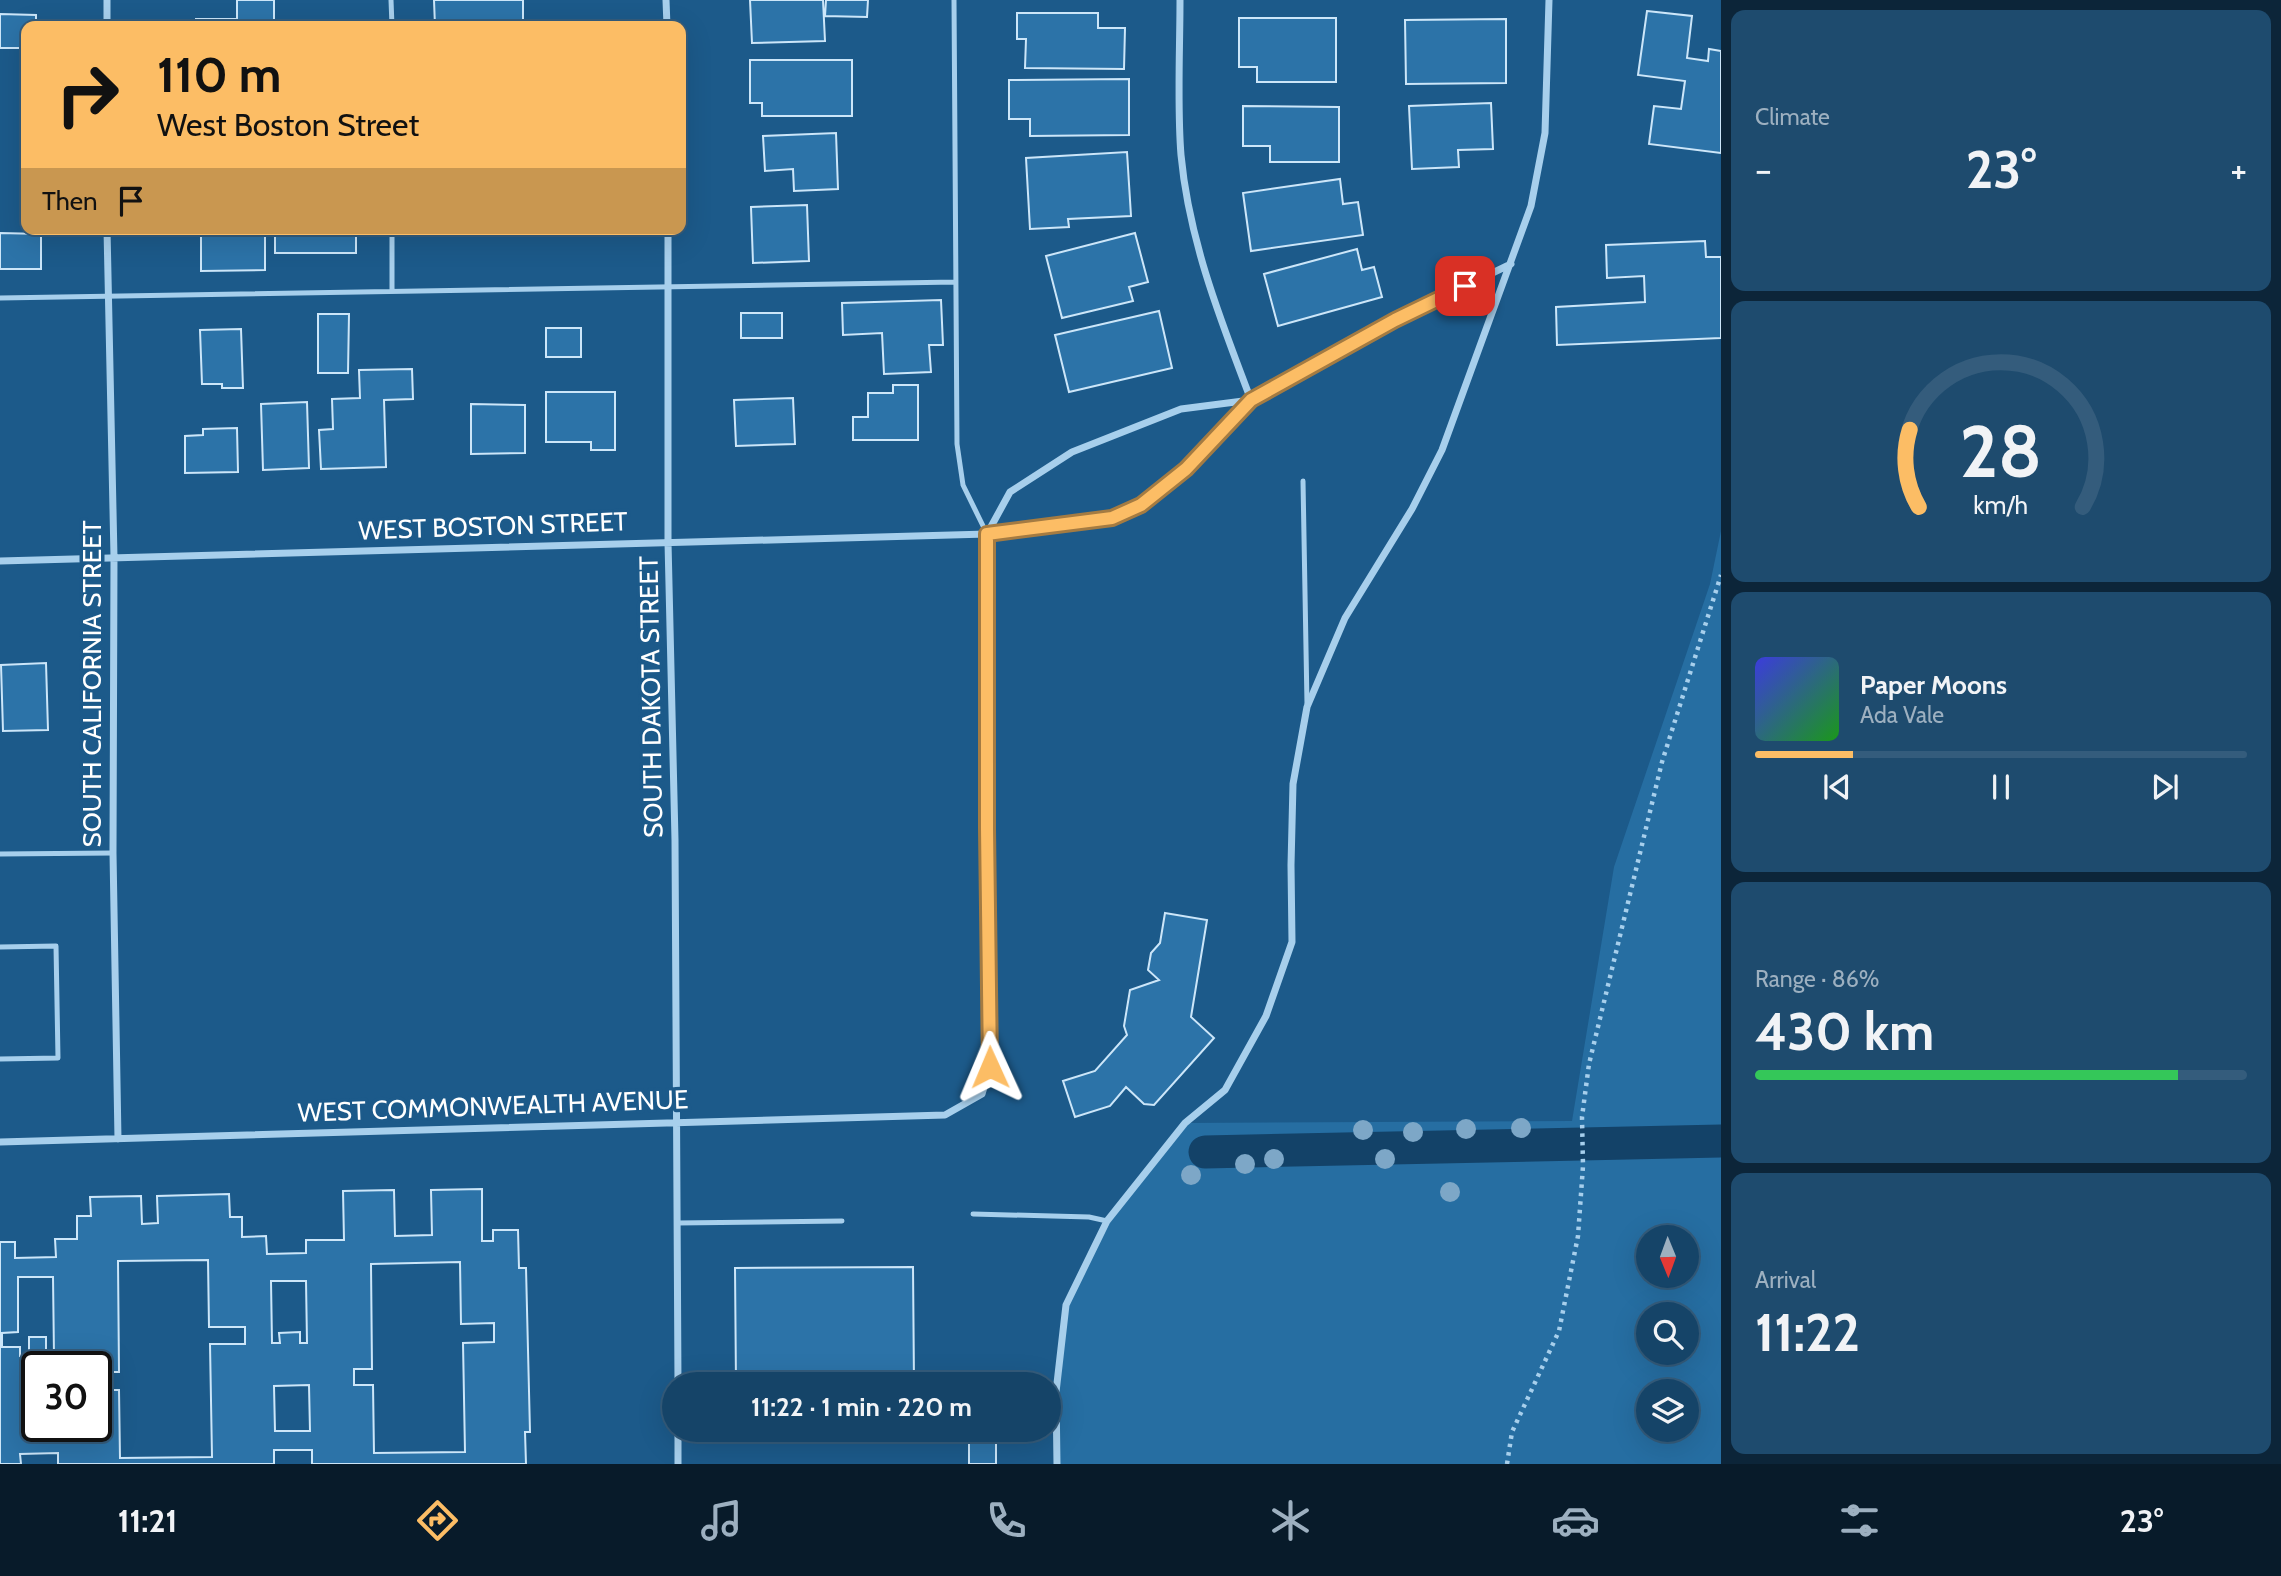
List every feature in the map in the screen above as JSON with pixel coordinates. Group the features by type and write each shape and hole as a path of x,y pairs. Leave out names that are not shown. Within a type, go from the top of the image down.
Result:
{"street":[{"path":"107,0 107,21"},
{"path":"666,0 667,21"},
{"path":"1180,0 1181,155 1195,231 1211,293 1251,400"},
{"path":"1057,1464 1056,1392 1066,1305 1107,1222 1185,1123 1225,1090 1266,1016 1292,942 1293,784 1307,707 1345,618 1412,509 1442,450 1531,206 1545,133 1549,0"},
{"name":"SOUTH CALIFORNIA STREET","path":"107,235 114,557 113,853 118,1139"},
{"name":"SOUTH DAKOTA STREET","path":"668,235 668,542 675,826 678,1372"},
{"name":"WEST BOSTON STREET","path":"0,561 987,534 1112,518 1141,505 1186,469 1251,400 1395,320 1511,264"},
{"name":"WEST BOSTON STREET","path":"987,534 1010,492 1072,453 1181,409 1251,400"},
{"name":"WEST COMMONWEALTH AVENUE","path":"0,1142 945,1115 982,1094 990,1067 987,534"},
{"path":"678,1442 678,1464"}],"lane":[{"path":"391,0 391,21"},
{"path":"954,0 957,444 964,485 987,534"},
{"path":"392,235 392,290"},
{"path":"0,298 956,282"},
{"path":"1303,481 1307,707"},
{"path":"0,855 113,853"},
{"path":"0,947 56,946 58,1058 0,1059"},
{"path":"973,1214 1089,1217 1107,1222"},
{"path":"677,1223 842,1221"}],"path":[{"path":"1507,1464 1512,1432 1559,1331 1578,1236 1583,1166 1582,1117 1589,1064 1662,762 1721,575"}],"shaded area":[{"path":"1721,531 1721,1464 1057,1464 1057,1442 1061,1442 1061,1372 1058,1372 1066,1305 1107,1221 1185,1123 1572,1121 1614,867 1710,584"}],"building":[{"path":"237,0 274,0 274,21 196,21 237,19"},
{"path":"434,0 523,0 523,21 435,21"},
{"path":"750,0 823,0 825,41 752,43"},
{"path":"826,0 868,0 867,17 825,16"},
{"path":"1647,11 1692,16 1687,58 1708,61 1709,49 1721,51 1721,153 1649,144 1654,106 1681,109 1685,81 1638,75"},
{"path":"1017,13 1098,13 1098,28 1125,28 1124,69 1025,68 1026,39 1017,39"},
{"path":"0,14 36,15 36,21 21,21 21,48 0,48"},
{"path":"1239,18 1336,18 1336,82 1257,82 1257,67 1239,67"},
{"path":"1506,19 1506,83 1406,84 1405,20"},
{"path":"750,60 852,60 852,116 762,116 762,103 750,103"},
{"path":"1129,79 1129,135 1030,136 1030,119 1009,119 1009,80"},
{"path":"1491,103 1493,149 1458,150 1459,167 1412,169 1409,106"},
{"path":"1243,106 1339,107 1339,162 1270,162 1270,146 1243,146"},
{"path":"836,133 838,189 794,191 793,169 765,171 763,136"},
{"path":"1127,152 1131,216 1068,219 1069,227 1030,229 1026,158"},
{"path":"1340,179 1343,204 1358,202 1363,235 1251,251 1243,193"},
{"path":"807,205 809,261 753,263 751,207"},
{"path":"0,233 41,235 41,269 0,269"},
{"path":"1135,233 1148,282 1129,287 1133,301 1062,318 1046,256"},
{"path":"201,235 265,235 265,270 201,271"},
{"path":"275,235 356,235 356,253 275,253"},
{"path":"1705,241 1706,257 1721,257 1721,338 1557,345 1556,307 1645,302 1644,276 1607,278 1606,245"},
{"path":"1357,249 1362,270 1374,267 1382,297 1278,326 1264,274"},
{"path":"941,300 943,345 929,345 931,372 884,374 882,333 843,335 842,303"},
{"path":"1159,311 1172,368 1069,392 1055,335"},
{"path":"741,313 782,313 782,338 741,338"},
{"path":"318,314 349,314 348,373 318,373"},
{"path":"546,328 581,328 581,357 546,357"},
{"path":"241,329 243,388 202,384 200,330"},
{"path":"412,369 413,399 384,400 386,467 321,469 319,430 333,429 332,399 360,398 359,370"},
{"path":"893,385 918,385 918,440 853,440 853,417 868,417 868,393 893,393"},
{"path":"546,392 615,392 615,450 591,450 591,442 546,442"},
{"path":"793,398 795,444 736,446 734,400"},
{"path":"307,402 309,468 263,470 261,404"},
{"path":"471,404 525,405 525,453 471,454"},
{"path":"237,428 238,472 185,473 185,436 203,435 203,429"},
{"path":"46,663 48,730 3,731 1,665"},
{"path":"1165,913 1207,920 1191,1017 1214,1038 1154,1105 1144,1104 1126,1087 1110,1106 1075,1117 1063,1081 1095,1071 1127,1035 1124,1026 1130,990 1159,980 1148,970 1151,953 1160,943"},
{"path":"482,1189 482,1241 493,1241 493,1230 518,1230 519,1268 526,1268 530,1432 525,1432 526,1464 312,1464 312,1450 274,1450 274,1464 58,1464 58,1453 20,1454 21,1464 0,1464 0,1242 15,1242 15,1258 56,1257 55,1239 77,1239 77,1216 91,1216 90,1197 141,1196 142,1224 158,1223 157,1196 229,1194 230,1217 242,1217 242,1237 266,1236 267,1254 306,1253 306,1240 344,1240 343,1191 394,1190 395,1236 432,1235 431,1190","holes":["208,1260 209,1327 245,1327 245,1344 210,1344 212,1457 120,1458 119,1390 112,1390 112,1442 21,1442 20,1347 2,1347 2,1333 18,1332 18,1277 53,1277 54,1351 112,1351 112,1372 119,1372 118,1261","460,1262 461,1324 494,1323 494,1342 463,1343 465,1452 374,1453 373,1385 354,1385 354,1369 372,1369 371,1264","271,1281 306,1281 307,1343 300,1343 300,1332 279,1333 280,1343 272,1343","309,1385 310,1431 275,1431 274,1386"]},
{"path":"913,1267 914,1372 736,1372 735,1268"},
{"path":"29,1337 46,1337 46,1351 29,1351"},
{"path":"969,1442 996,1442 996,1464 969,1464"}],"waterway":[{"path":"1205,1152 1721,1141"}],"route":[{"path":"990,1067 987,534 1112,518 1141,505 1186,469 1251,400 1395,320 1465,286"}]}
